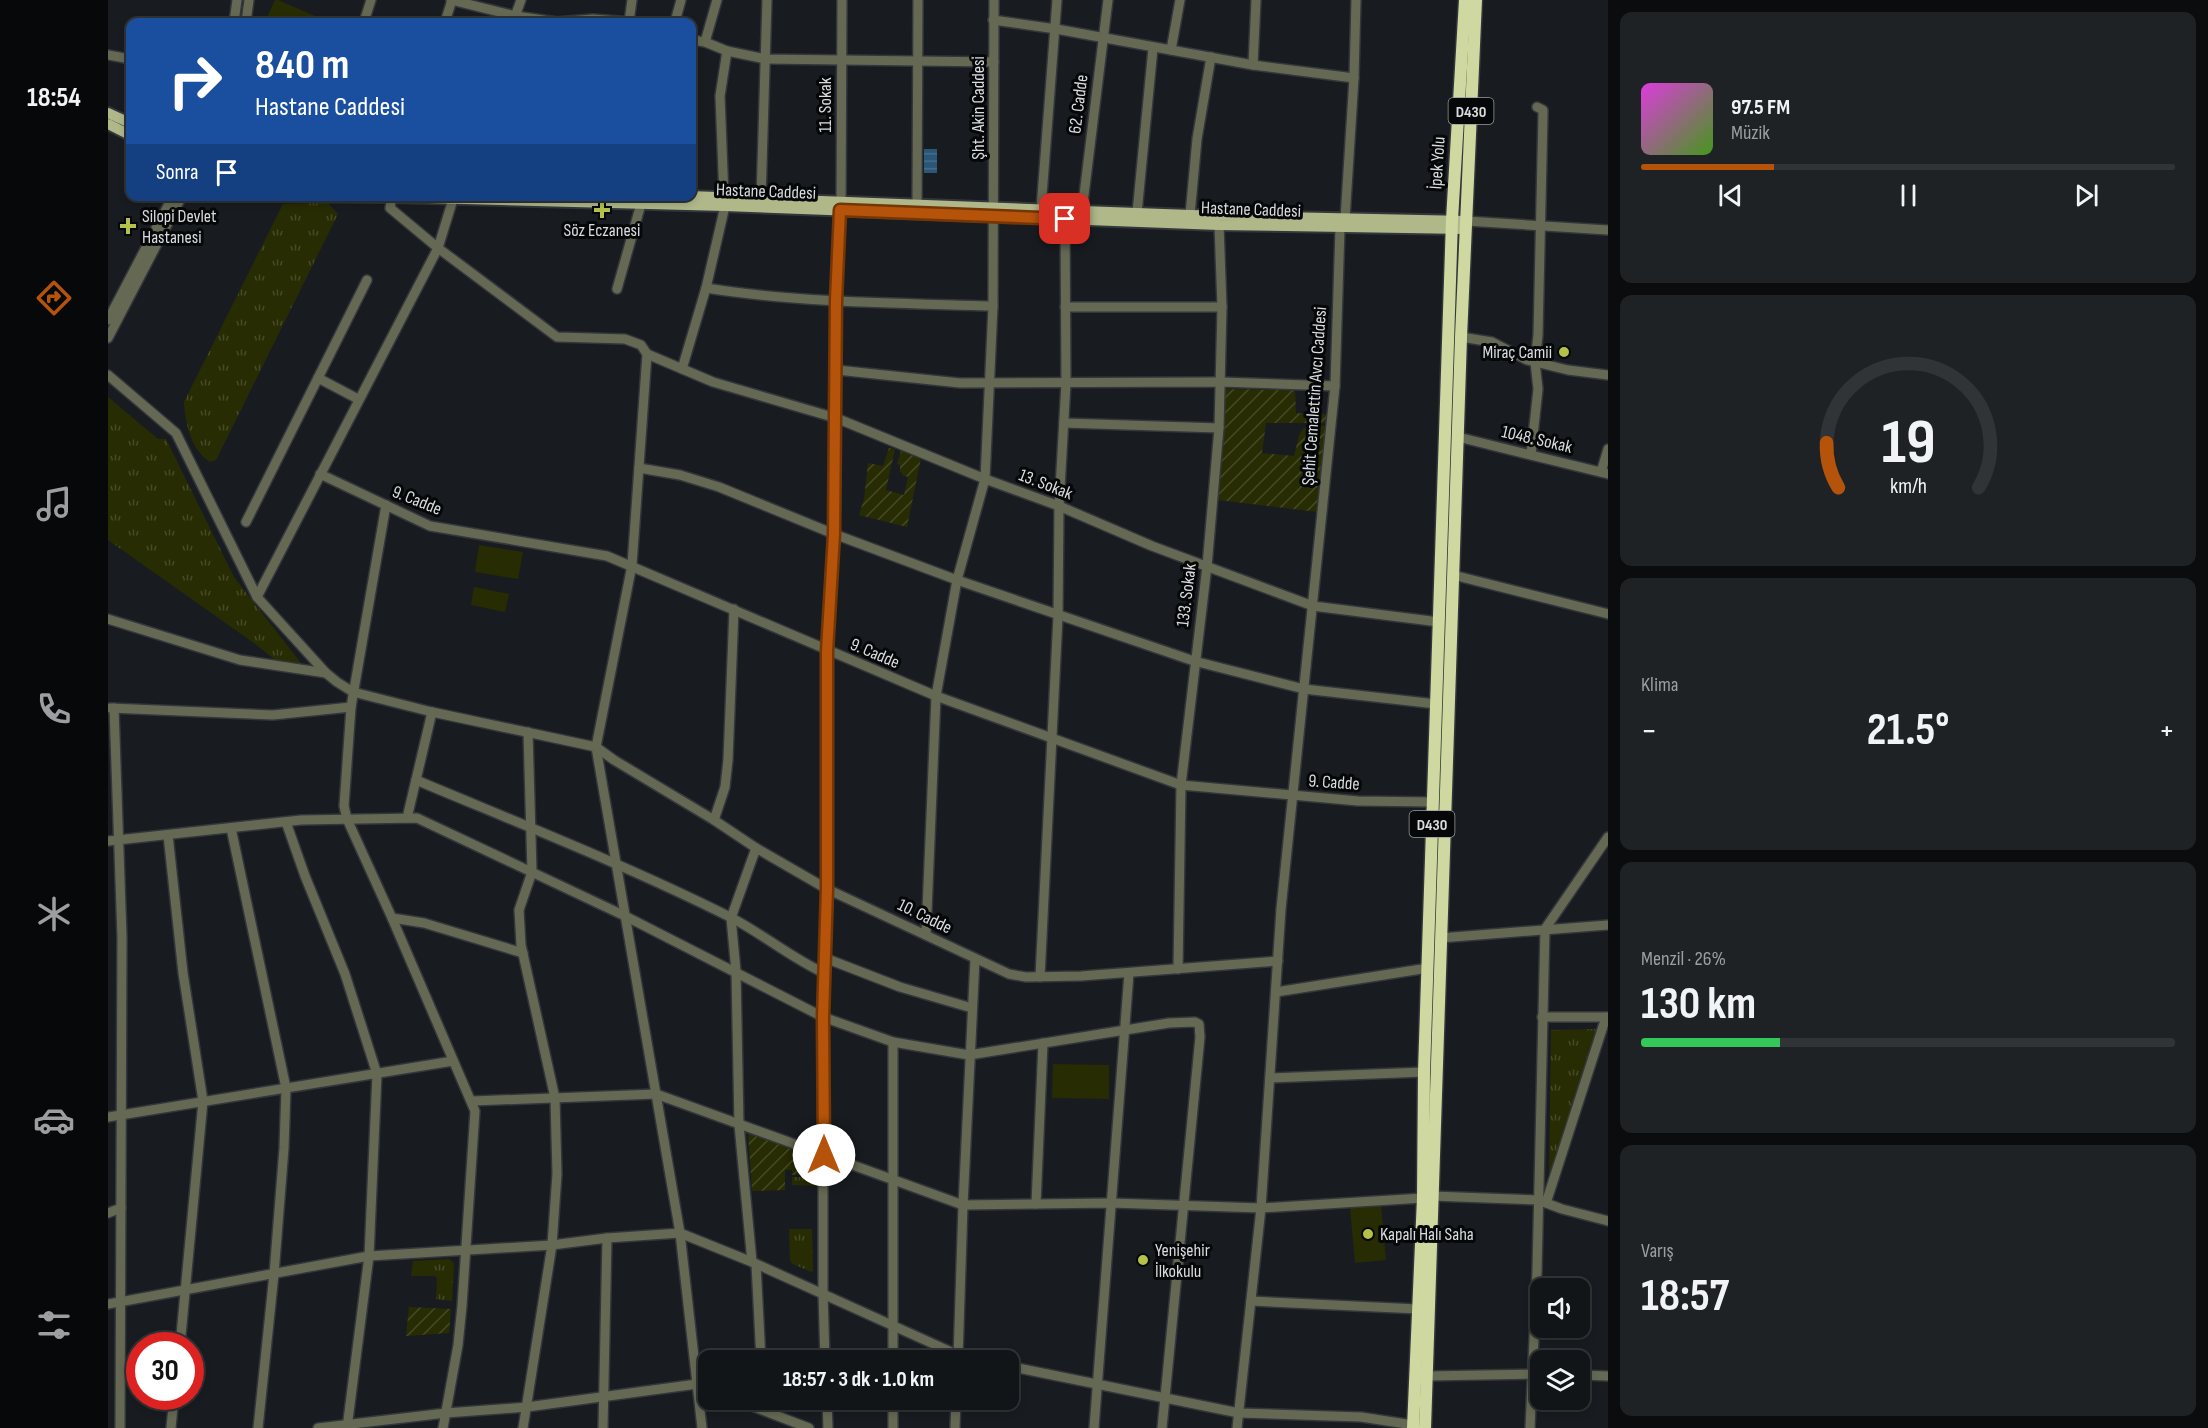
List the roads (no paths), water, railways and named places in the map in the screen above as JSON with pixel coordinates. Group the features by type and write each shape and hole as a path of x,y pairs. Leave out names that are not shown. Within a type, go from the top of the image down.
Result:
{"highway":[{"name":"İpek Yolu","path":"1452,225 1466,0"},
{"name":"D430","path":"1417,1427 1426,1376 1428,1197 1476,0"},
{"name":"D430","path":"1417,1427 1418,1309 1428,1197 1424,1072 1452,225"}],"main road":[{"path":"108,113 126,121"},
{"path":"108,124 126,133"},
{"name":"Hastane Caddesi","path":"696,197 725,202 761,199 841,206 917,204 1065,219 1219,225 1466,225"},
{"name":"Hastane Caddesi","path":"547,201 641,204 725,202 994,212 1041,209 1342,224"}],"street":[{"path":"235,18 237,0"},
{"path":"247,18 249,0"},
{"path":"365,18 371,0"},
{"path":"446,18 452,0 511,18"},
{"path":"514,18 521,0"},
{"path":"630,18 632,0"},
{"path":"676,18 681,0"},
{"path":"705,42 717,0"},
{"path":"761,199 767,0"},
{"name":"11. Sokak","path":"825,1350 823,1017 827,889 827,651 834,534 836,300 841,206 842,0"},
{"path":"917,204 918,0"},
{"name":"Şht. Akin Caddesi","path":"926,935 936,696 957,580 985,479 993,306 994,0"},
{"path":"1041,209 1058,0"},
{"name":"62. Cadde","path":"1082,211 1108,0"},
{"path":"1171,50 1179,0"},
{"path":"1253,65 1256,0"},
{"name":"Şehit Cemalettin Avcı Caddesi","path":"1237,1428 1261,1208 1292,795 1335,386 1342,224 1354,78 1356,0"},
{"path":"993,20 1056,29 1253,65 1354,78"},
{"path":"696,41 727,51 766,59 994,62"},
{"path":"1137,213 1154,48"},
{"path":"682,369 706,288 725,202 720,96 727,51"},
{"path":"108,56 126,58"},
{"path":"1190,215 1197,139 1210,57"},
{"path":"1531,454 1538,389 1535,362 1543,114 1543,110 1537,107"},
{"path":"108,320 170,201"},
{"path":"108,338 179,201"},
{"name":"13. Sokak","path":"391,201 390,208 438,248 557,337 625,339 641,345 647,354 713,382 836,418 985,479 1059,506 1152,546 1313,606 1439,622"},
{"path":"257,597 438,248 452,201"},
{"path":"617,290 641,204"},
{"path":"1040,977 1058,616 1059,506 1066,383 1065,219"},
{"name":"133. Sokak","path":"1178,969 1181,784 1207,566 1219,428 1222,307 1219,225"},
{"path":"1466,225 1608,230"},
{"path":"246,522 367,279"},
{"path":"706,288 743,294 836,300 993,306"},
{"path":"1065,307 1222,307"},
{"path":"1461,337 1492,342 1527,360 1568,370 1608,375"},
{"path":"647,354 632,565 596,747 680,1233 702,1428"},
{"path":"837,370 960,383 1221,382 1335,386"},
{"path":"108,375 176,433 257,597 326,673 337,682 353,692 432,712 596,747"},
{"path":"318,378 358,399"},
{"path":"1064,423 1219,428"},
{"name":"1048. Sokak","path":"1458,436 1604,473"},
{"path":"1604,473 1608,449"},
{"path":"639,468 680,475 719,488 957,580 1194,661 1304,689 1436,704"},
{"name":"9. Cadde","path":"320,474 430,526 607,556 632,565 827,651 936,696 1181,784 1358,801 1433,802"},
{"path":"386,505 353,692 344,806 347,819 475,1111 467,1250 458,1345 443,1428"},
{"path":"1453,575 1608,614"},
{"path":"714,820 725,787 728,760 734,609"},
{"path":"108,619 240,660 326,673"},
{"path":"120,1428 122,937 113,840 111,708 273,715 351,707"},
{"path":"407,818 432,712"},
{"path":"524,1428 552,1245 557,1174 555,1098 523,953 519,910 532,872 528,732"},
{"name":"10. Cadde","path":"596,747 756,848 827,889 1009,974 1040,977 1129,973 1278,961"},
{"path":"416,780 616,865 731,918 824,973"},
{"path":"113,840 286,822 417,818 625,916 823,1017 893,1042 969,1055 1125,1029 1176,1023 1195,1022 1199,1024 1200,1037 1162,1428"},
{"path":"286,822 305,876 345,974 377,1074 369,1256 348,1426"},
{"path":"231,828 286,1088 284,1148 274,1274 258,1428"},
{"path":"168,835 183,973 202,1101 181,1332"},
{"path":"1537,1350 1542,1201 1542,1017 1545,928 1608,837"},
{"path":"756,848 731,918 736,971 739,1125 754,1263 760,1350"},
{"path":"392,918 424,923 523,953"},
{"path":"1440,938 1545,928 1608,925"},
{"path":"825,958 900,987 972,1008"},
{"path":"958,1350 969,1055 975,959"},
{"path":"1276,992 1428,968"},
{"path":"1094,1428 1129,973"},
{"path":"1542,1017 1607,1017 1542,1201"},
{"path":"893,1042 893,1350"},
{"path":"1036,1204 1043,1043"},
{"path":"108,1118 453,1061"},
{"path":"1270,1078 1424,1072"},
{"path":"472,1101 656,1094 963,1205 1111,1203 1261,1208 1428,1197 1542,1201 1608,1221"},
{"path":"108,1213 121,1208"},
{"path":"108,1304 369,1256 552,1245 607,1238 680,1233 823,1293 942,1350"},
{"path":"603,1428 607,1238"},
{"path":"1251,1301 1418,1309"},
{"path":"1019,1368 1239,1413 1361,1417 1417,1427"},
{"path":"1426,1376 1530,1374"},
{"path":"1590,1375 1608,1376"},
{"path":"318,1428 446,1413 527,1407 697,1384"},
{"path":"171,1428 173,1410"},
{"path":"764,1410 809,1428"},
{"path":"827,1410 828,1428"},
{"path":"893,1410 893,1428"},
{"path":"955,1428 956,1410"},
{"path":"1530,1428 1532,1410"}],"water":[{"path":"924,149 937,149 937,173 924,173"}],"place":[{"name":"Söz Eczanesi","path":"602,210"},
{"name":"Silopi Devlet Hastanesi","path":"128,226"},
{"name":"Miraç Camii","path":"1564,352"},
{"name":"Kapalı Halı Saha","path":"1368,1234"},
{"name":"Yenişehir İlkokulu","path":"1143,1260"}]}
